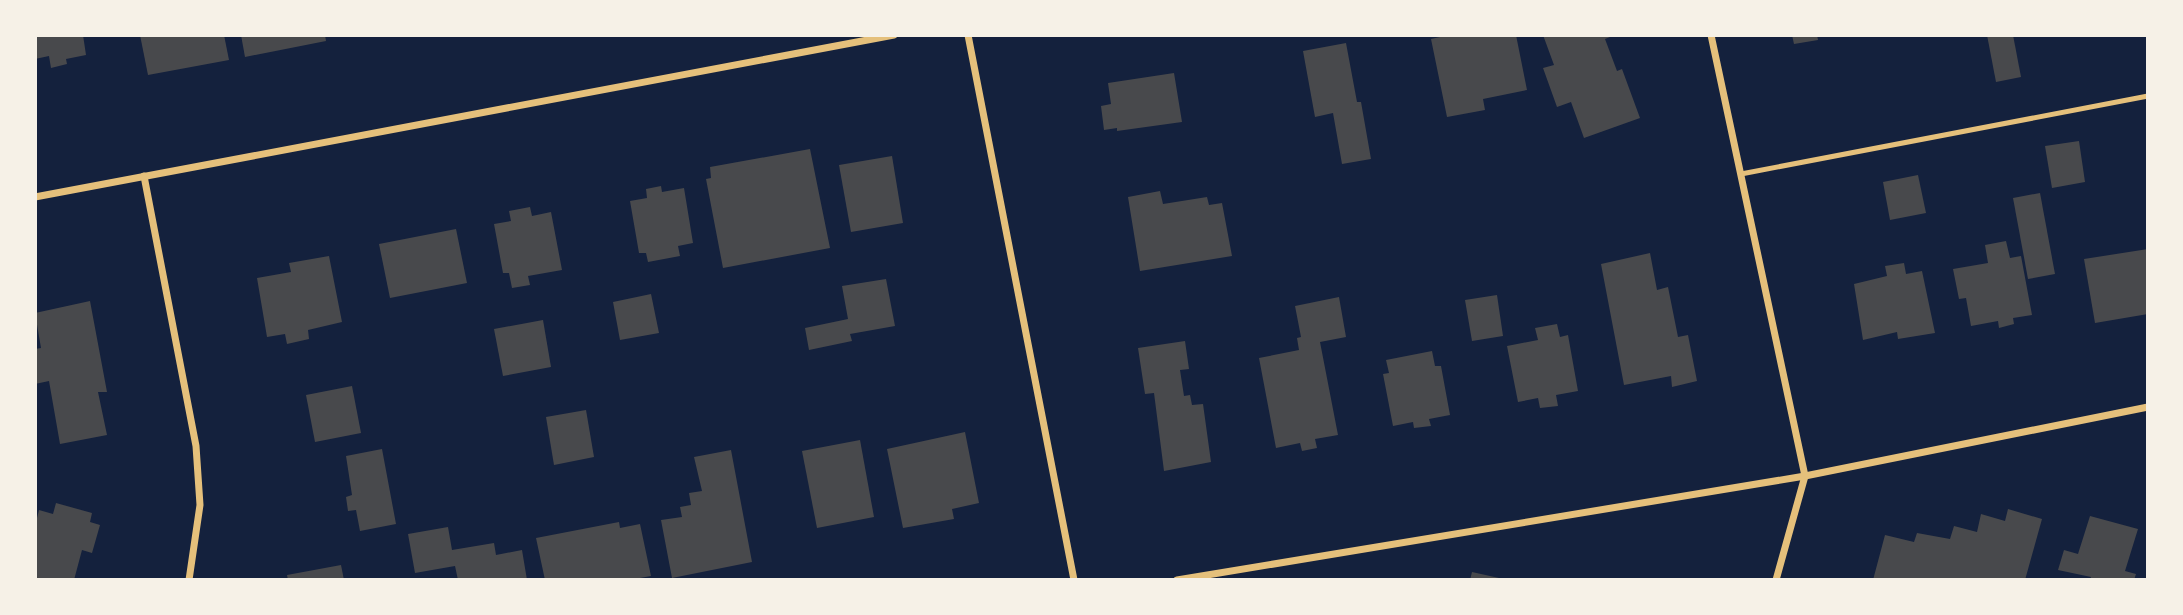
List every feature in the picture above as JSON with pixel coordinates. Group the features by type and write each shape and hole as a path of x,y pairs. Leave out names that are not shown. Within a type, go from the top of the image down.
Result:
{"street":[{"path":"35,197 894,35"},
{"path":"968,35 1074,580"},
{"path":"1711,35 1805,476 1776,580"},
{"path":"144,176 196,446 200,505 189,580"},
{"path":"1177,580 1805,476 2148,407"}],"lane":[{"path":"1741,174 2148,96"}],"building":[{"path":"35,35 83,35 86,55 66,59 67,64 51,68 49,56 35,59"},
{"path":"140,35 224,35 229,60 148,75"},
{"path":"241,35 325,35 326,41 245,57"},
{"path":"1449,35 1516,35 1527,90 1483,99 1485,110 1447,117 1431,39"},
{"path":"1543,35 1615,35 1605,39 1617,71 1622,69 1640,118 1584,138 1571,102 1557,107 1543,68 1554,65"},
{"path":"1792,35 1817,35 1818,40 1794,44"},
{"path":"1987,35 2013,35 2021,77 1996,82"},
{"path":"1346,43 1357,102 1361,102 1371,159 1342,164 1333,113 1315,117 1303,51"},
{"path":"1174,73 1182,122 1117,131 1117,128 1104,130 1101,106 1111,104 1108,83"},
{"path":"2079,141 2085,182 2052,188 2045,146"},
{"path":"810,149 830,248 723,268 706,179 711,178 710,167"},
{"path":"892,156 903,223 851,232 839,165"},
{"path":"1918,175 1926,213 1890,220 1883,182"},
{"path":"661,186 662,192 684,188 693,243 678,246 680,256 648,262 646,253 639,253 630,201 647,198 646,189"},
{"path":"1160,191 1163,204 1207,197 1209,205 1222,203 1232,256 1140,271 1128,197"},
{"path":"2040,193 2055,274 2028,279 2013,198"},
{"path":"530,207 532,216 551,212 562,270 528,276 530,285 512,288 509,273 503,273 494,224 511,221 509,211"},
{"path":"456,229 467,283 390,298 379,244"},
{"path":"2006,241 2010,258 2021,256 2032,315 2013,318 2014,324 1999,328 1998,321 1971,326 1966,298 1959,299 1953,269 1988,263 1985,245"},
{"path":"2148,249 2148,314 2095,323 2084,259"},
{"path":"1650,253 1657,290 1668,287 1678,337 1688,335 1697,381 1672,387 1671,376 1624,385 1601,264"},
{"path":"329,256 342,322 308,330 309,339 287,344 285,334 267,337 257,278 291,272 289,263"},
{"path":"1904,263 1906,274 1922,271 1935,333 1898,339 1897,332 1863,340 1854,284 1887,276 1885,266"},
{"path":"886,279 895,326 850,334 852,341 809,350 805,328 848,319 842,286"},
{"path":"651,294 659,333 620,340 613,302"},
{"path":"1497,295 1503,336 1472,341 1465,300"},
{"path":"1339,297 1346,337 1320,342 1338,435 1315,439 1317,448 1302,451 1300,443 1276,448 1259,358 1299,350 1297,338 1301,337 1295,306"},
{"path":"90,301 107,392 98,392 107,435 60,444 49,381 35,384 35,349 41,348 35,313"},
{"path":"543,320 551,367 503,376 494,329"},
{"path":"1557,324 1560,337 1568,335 1578,391 1556,395 1558,406 1540,408 1538,398 1518,402 1507,346 1538,340 1535,328"},
{"path":"1185,341 1189,369 1180,370 1184,396 1190,395 1192,405 1203,404 1211,462 1164,471 1154,393 1145,394 1138,348"},
{"path":"1432,351 1435,366 1441,366 1450,415 1429,419 1431,426 1414,428 1413,422 1393,426 1383,374 1389,373 1386,360"},
{"path":"352,386 361,433 315,442 306,395"},
{"path":"586,410 594,457 554,465 546,417"},
{"path":"965,432 979,503 952,509 954,519 903,528 887,449"},
{"path":"860,440 874,517 817,528 802,451"},
{"path":"382,449 396,524 360,531 356,510 348,511 346,497 352,495 346,456"},
{"path":"731,450 752,562 672,578 661,520 682,517 680,507 691,505 689,493 702,491 694,457"},
{"path":"56,503 92,513 90,522 100,525 92,553 82,550 74,580 35,580 35,526 39,510 53,514"},
{"path":"2008,509 2042,519 2025,580 1873,580 1885,535 1914,542 1917,533 1950,539 1954,526 1977,532 1981,514 2005,521"},
{"path":"2090,516 2138,529 2125,571 2136,574 2134,580 2090,580 2091,577 2058,570 2064,550 2078,554"},
{"path":"619,522 620,528 640,524 651,576 629,580 545,580 536,538"},
{"path":"448,527 452,550 494,543 496,555 522,550 527,580 458,580 455,566 415,573 408,534"},
{"path":"341,565 344,580 288,580 287,575"},
{"path":"1472,572 1499,578 1499,580 1470,580"}]}
